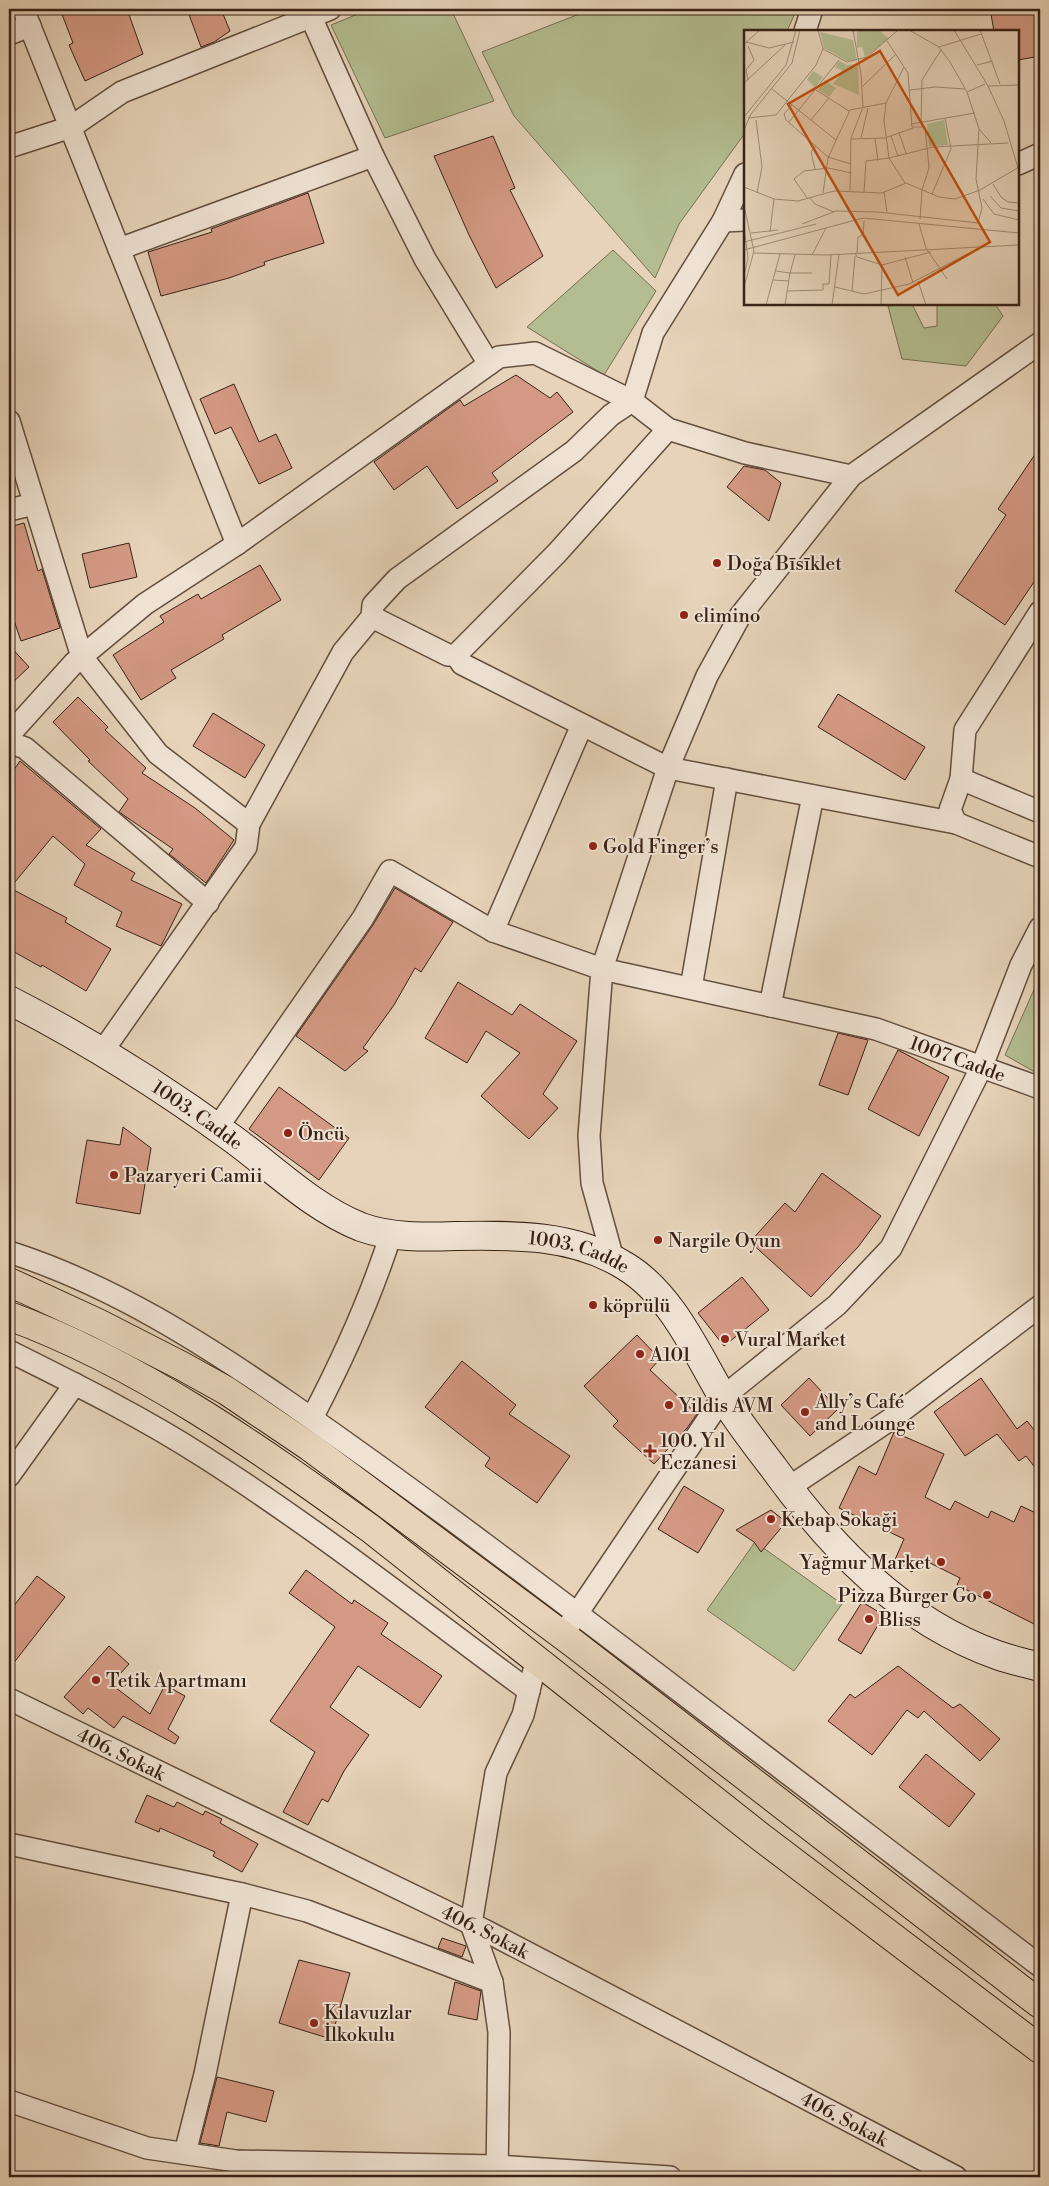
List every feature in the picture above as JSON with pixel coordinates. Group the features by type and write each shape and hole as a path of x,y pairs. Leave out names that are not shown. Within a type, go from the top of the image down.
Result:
{"highway":[{"path":"9,1282 98,1323 227,1391 348,1475 440,1546 563,1636 1040,2004"},
{"path":"9,1316 78,1345 133,1374 257,1448 371,1529 537,1658 762,1838 1040,2049"}],"main road":[{"name":"1003. Cadde","path":"9,1000 139,1073 217,1128 309,1197 342,1218 363,1228 391,1234 420,1237 532,1236 564,1241 613,1259 626,1266 650,1284 674,1316 723,1397 788,1488 805,1511 856,1568 891,1596 968,1644 998,1656 1040,1667"}],"street":[{"path":"805,30 812,9"},
{"path":"9,146 71,127 122,92 321,13 373,156 425,259 489,364"},
{"path":"9,34 27,18 237,544"},
{"path":"1019,164 1040,154"},
{"path":"119,249 373,156"},
{"path":"102,1052 246,847 249,824 343,652 372,617 373,605 397,579 574,451 611,415 632,401 653,333 723,221 744,176"},
{"path":"723,221 744,220"},
{"path":"613,1259 592,1183 589,1136 602,969 668,768 707,676 740,616 851,476 1040,343"},
{"path":"9,735 82,657 145,604 237,544 499,357 535,353 632,401 668,429 745,453 851,476"},
{"path":"9,421 82,657 158,754 249,824"},
{"path":"372,617 448,655 456,655 557,553 668,429"},
{"path":"9,510 34,504"},
{"path":"956,823 950,810 961,779 965,730 1040,612"},
{"path":"456,655 462,664 668,768 956,823 1040,857"},
{"path":"493,931 582,725"},
{"path":"9,742 25,748 208,903"},
{"path":"691,988 727,779"},
{"path":"961,779 1040,812"},
{"path":"770,1006 813,796"},
{"name":"1007 Cadde","path":"217,1128 363,918 390,871 493,931 602,969 876,1029 1040,1088"},
{"path":"563,1636 577,1612 723,1397 837,1306 891,1248 982,1066 1021,965 1040,928"},
{"path":"312,1418 346,1353 375,1285 391,1234"},
{"path":"9,1252 70,1273 100,1287 213,1350 380,1465 577,1612 1040,1966"},
{"path":"788,1488 894,1417 1040,1306"},
{"path":"9,1351 75,1384 203,1457 290,1514 529,1691"},
{"path":"9,1476 75,1384"},
{"path":"497,2172 499,2032 492,1982 471,1924 496,1773 523,1715 537,1658"},
{"name":"406. Sokak","path":"9,1699 471,1924 956,2177"},
{"path":"9,1844 242,1894 307,1911 492,1982"},
{"path":"184,2153 205,2074 242,1894"},
{"path":"9,2101 147,2148 184,2153 235,2169 497,2172 670,2177"}],"green space":[{"path":"370,9 451,9 494,101 385,138 331,25"},
{"path":"592,9 797,9 787,30 744,30 744,134 679,224 655,278 514,116 482,52"},
{"path":"613,250 656,291 604,375 527,327"},
{"path":"912,305 924,328 937,326 937,305 996,305 1003,316 966,366 902,359 888,306"},
{"path":"1040,976 1040,1075 1005,1055"},
{"path":"755,1542 842,1604 794,1671 707,1610"}],"building":[{"path":"60,9 127,9 143,54 85,81 69,45 73,43"},
{"path":"187,9 221,9 230,31 214,42 201,47"},
{"path":"990,9 1034,9 1040,56 1019,60 1019,30 994,30"},
{"path":"493,136 515,188 510,190 543,256 496,288 469,235 434,156"},
{"path":"308,193 324,243 264,262 265,265 229,278 161,296 148,252 212,232 211,229"},
{"path":"516,375 550,398 557,392 573,412 492,473 498,481 457,509 427,466 394,490 374,462 460,400 464,406"},
{"path":"234,384 259,442 276,434 292,468 259,484 231,427 215,434 200,399"},
{"path":"1040,447 1040,573 1005,625 955,591 1006,515 998,509"},
{"path":"744,466 765,470 781,483 769,521 727,487"},
{"path":"24,523 38,571 42,569 60,628 21,641 9,606 9,527"},
{"path":"129,543 137,577 90,588 82,554"},
{"path":"260,565 281,600 222,635 224,639 171,670 176,678 141,700 113,655 164,622 160,616 198,594 201,599"},
{"path":"9,645 29,667 9,686"},
{"path":"838,694 925,747 905,780 818,727"},
{"path":"78,697 108,727 105,730 146,768 142,773 195,808 234,840 206,883 169,854 173,849 119,812 128,799 88,761 90,760 53,722"},
{"path":"213,713 265,745 245,778 193,746"},
{"path":"20,761 101,829 86,845 135,873 131,880 182,904 161,946 116,926 122,912 74,885 85,864 53,836 10,888 67,918 65,922 111,949 86,991 42,965 41,967 9,949 9,777"},
{"path":"395,888 453,922 421,972 415,968 394,1005 363,1048 368,1051 345,1071 296,1036 373,925"},
{"path":"458,982 512,1015 520,1004 577,1041 543,1094 558,1108 529,1139 481,1096 520,1053 486,1031 467,1063 425,1038"},
{"path":"838,1033 868,1040 848,1095 819,1085"},
{"path":"898,1050 949,1077 919,1136 868,1109"},
{"path":"279,1087 349,1138 319,1180 249,1129"},
{"name":"Pazaryeri Camii","path":"123,1127 151,1148 140,1214 76,1203 87,1140 120,1145"},
{"path":"822,1173 881,1216 858,1247 811,1297 750,1242 785,1203 795,1212"},
{"path":"742,1277 769,1310 724,1346 698,1313"},
{"path":"637,1335 660,1359 650,1370 697,1414 687,1428 654,1464 613,1426 618,1421 584,1386"},
{"path":"462,1361 516,1405 509,1414 570,1456 537,1503 485,1466 490,1458 425,1407"},
{"path":"809,1378 838,1409 810,1436 781,1405"},
{"path":"981,1378 1017,1429 1027,1421 1040,1437 1040,1474 1026,1456 1019,1461 997,1434 965,1456 934,1412"},
{"path":"894,1432 944,1454 925,1497 950,1510 955,1501 988,1518 991,1511 1014,1522 1021,1506 1040,1515 1040,1627 957,1585 960,1578 920,1558 912,1572 894,1562 904,1539 839,1508 859,1466 876,1475"},
{"path":"684,1486 724,1510 698,1553 658,1529"},
{"path":"771,1510 786,1522 761,1552 754,1542 736,1530"},
{"path":"306,1570 352,1604 354,1600 388,1623 381,1634 442,1676 420,1708 358,1666 330,1707 369,1735 344,1771 328,1802 322,1799 308,1825 283,1812 315,1752 270,1721 335,1627 289,1593"},
{"path":"37,1576 65,1597 9,1669 9,1612"},
{"path":"862,1602 884,1615 861,1654 838,1640"},
{"path":"109,1646 129,1664 111,1684 150,1714 165,1685 185,1696 168,1729 179,1737 175,1744 123,1716 114,1728 88,1708 83,1714 64,1697"},
{"path":"898,1666 953,1708 960,1704 1000,1739 980,1761 924,1711 918,1718 907,1710 872,1755 828,1721 850,1694 855,1698"},
{"path":"926,1754 975,1794 949,1827 899,1787"},
{"path":"147,1795 174,1807 177,1802 203,1815 205,1811 222,1819 220,1823 258,1844 242,1872 213,1856 215,1852 160,1828 159,1832 135,1822"},
{"path":"442,1938 466,1946 462,1957 438,1948"},
{"path":"299,1960 350,1973 331,2039 279,2023"},
{"path":"455,1982 481,1991 477,2020 448,2014"},
{"path":"217,2077 274,2091 266,2122 227,2112 219,2146 200,2143"}],"place":[{"name":"Doğa Bīsīklet","path":"717,563"},
{"name":"elimino","path":"684,615"},
{"name":"Gold Finger’s","path":"593,846"},
{"name":"Öncü","path":"288,1133"},
{"name":"Pazaryeri Camii","path":"114,1175"},
{"name":"Nargile Oyun","path":"658,1240"},
{"name":"köprülü","path":"593,1305"},
{"name":"Vural Market","path":"725,1339"},
{"name":"A101","path":"640,1354"},
{"name":"Yildis AVM","path":"669,1405"},
{"name":"Ally’s Café and Lounge","path":"805,1412"},
{"name":"100. Yıl Eczanesi","path":"650,1451"},
{"name":"Kebap Sokaği","path":"771,1519"},
{"name":"Yağmur Market","path":"941,1562"},
{"name":"Pizza Burger Go","path":"987,1595"},
{"name":"Bliss","path":"869,1619"},
{"name":"Tetik Apartmanı","path":"96,1680"},
{"name":"Kılavuzlar İlkokulu","path":"314,2023"}]}
